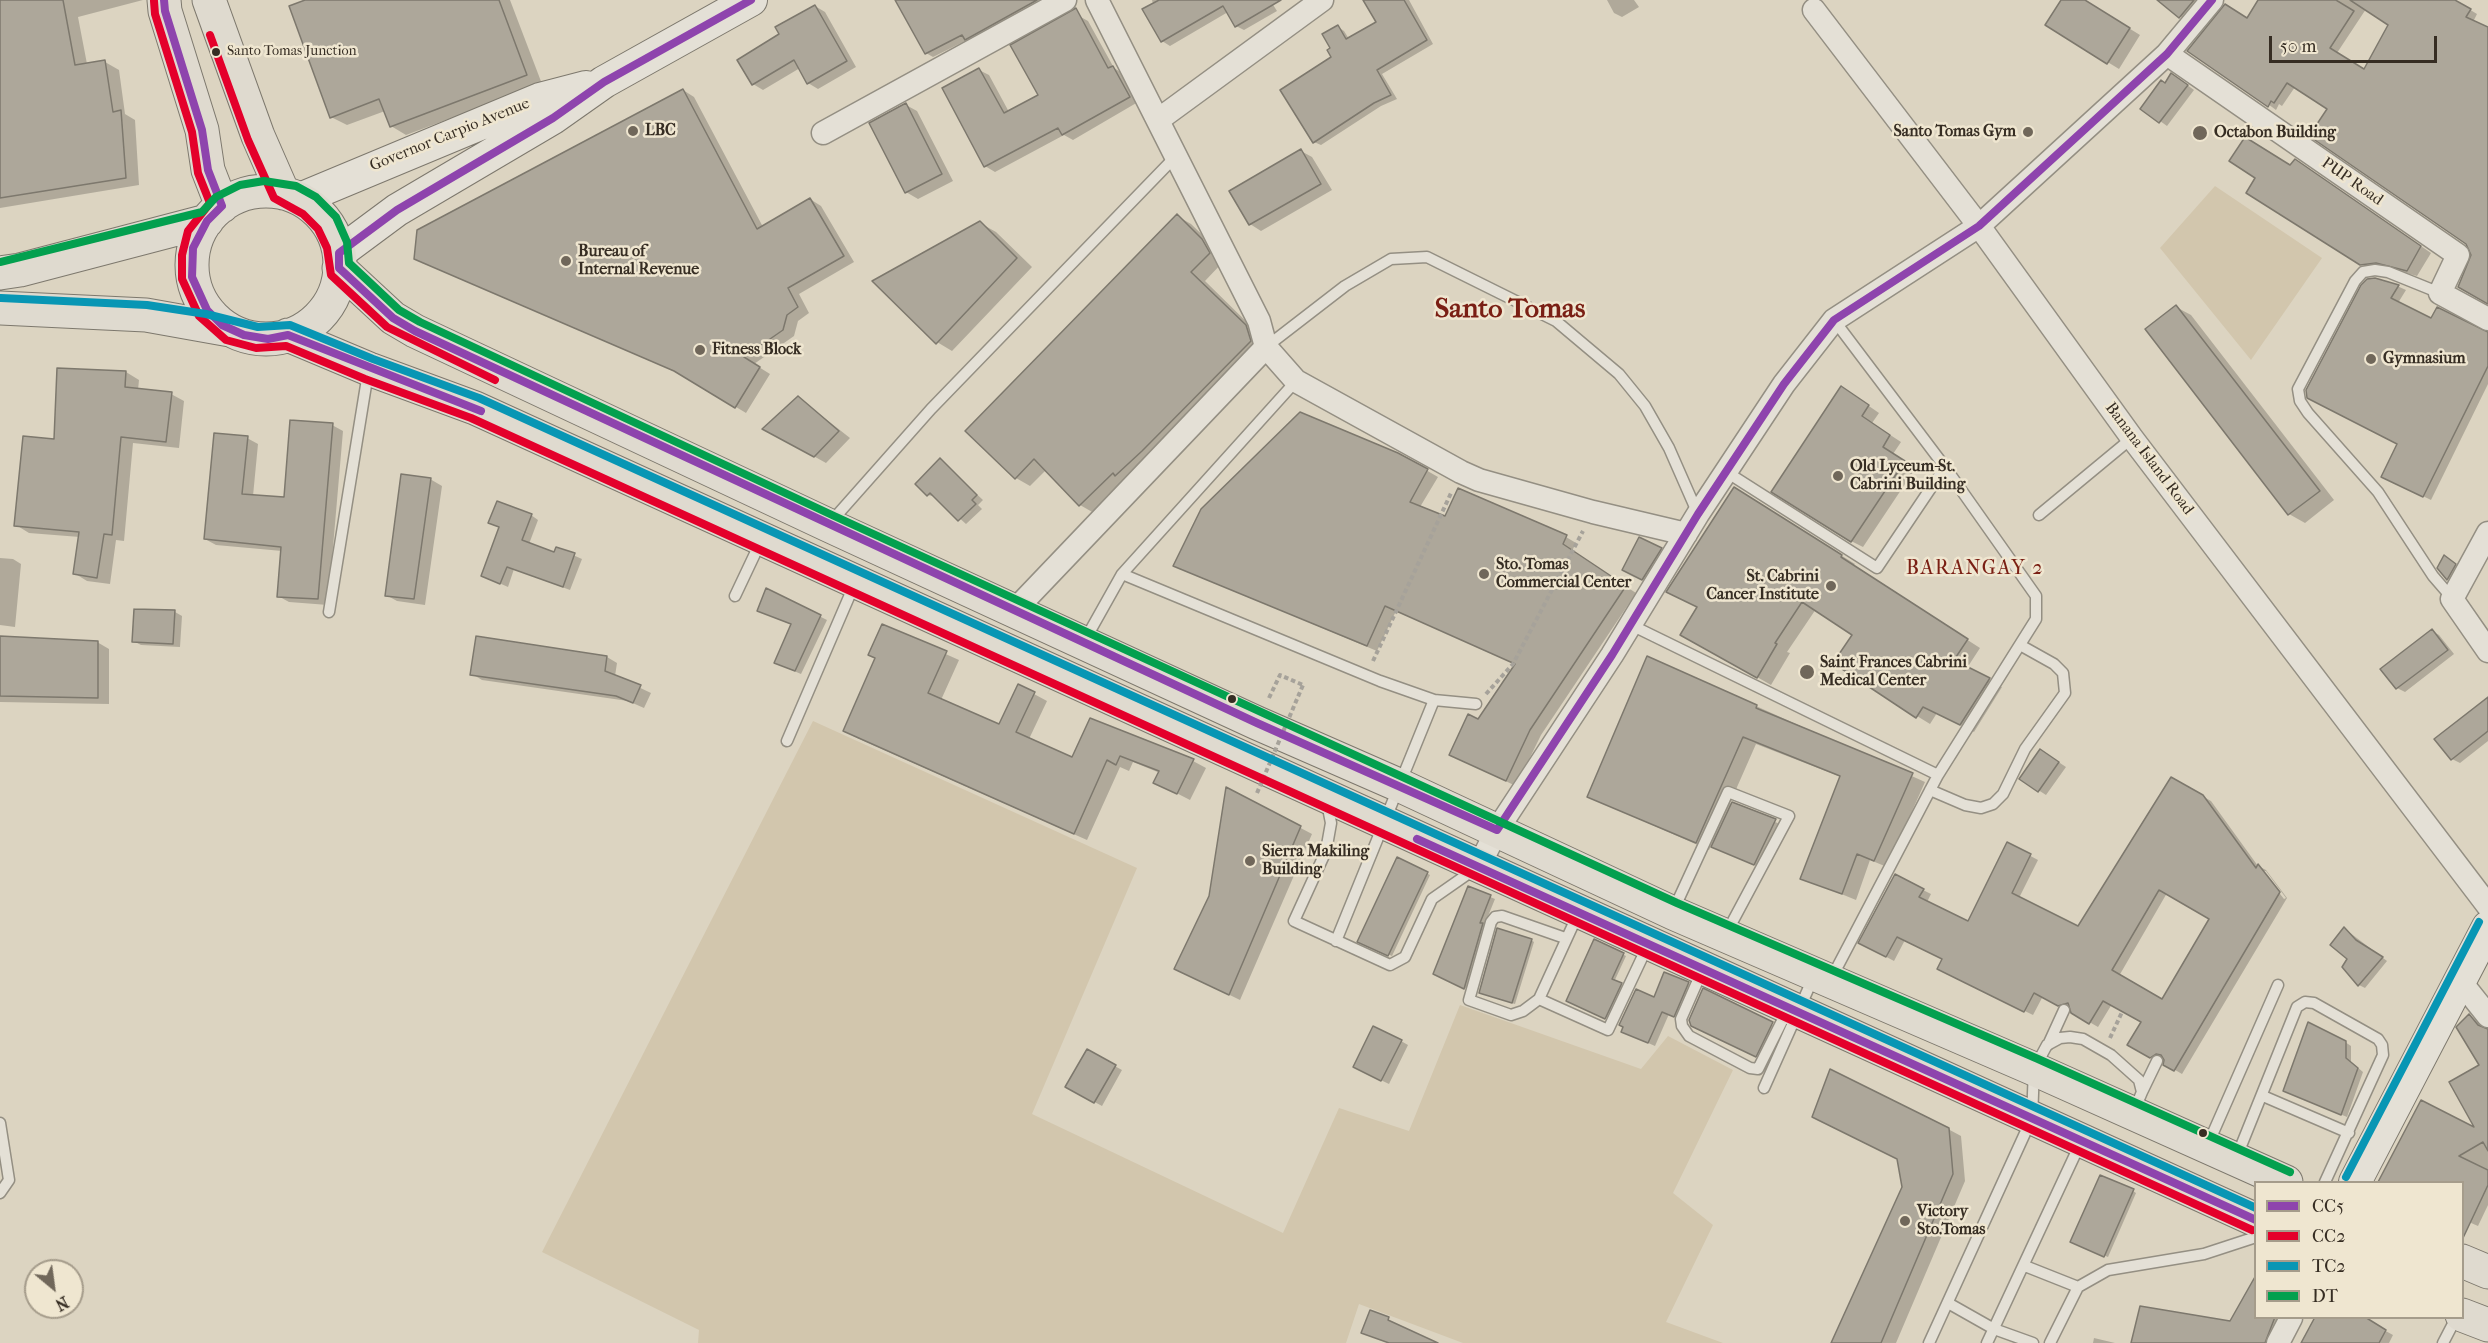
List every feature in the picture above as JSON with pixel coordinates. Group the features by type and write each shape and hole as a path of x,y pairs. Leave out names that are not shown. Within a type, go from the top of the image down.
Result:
{"highway":[{"path":"164,0 165,11 202,130 214,213 194,248 192,277 207,310 231,331"},
{"path":"209,0 258,136 291,196"},
{"path":"0,273 20,270 214,213 251,193 291,196 318,213 327,223 339,260 336,288 325,309 309,324 288,335 257,338 146,315 0,308"},
{"path":"339,260 393,318 415,331 1083,643 1401,786 1673,913 1822,979 2041,1057 2137,1103 2221,1155 2284,1181"},
{"path":"288,335 369,369 475,408 1324,794 1385,825 1479,866 1572,925 1648,944 2254,1219"},
{"path":"2464,1315 2488,1325"}],"main road":[{"name":"Governor Carpio Avenue","path":"339,260 397,210 553,118 604,82 751,0"},
{"name":"Governor Carpio Avenue","path":"291,196 540,99 604,82"},
{"path":"2356,1181 2488,927"}],"street":[{"path":"823,133 1065,0"},
{"path":"1097,0 1259,321 1266,347 1296,381 1479,480 1593,512 1686,534"},
{"path":"1158,120 1322,0"},
{"path":"1479,866 1497,830 1612,656 1629,624 1698,514 1728,472 1784,384 1834,320 1979,226 2167,54 2212,0"},
{"name":"Banana Island Road","path":"1814,10 1979,226 2132,438 2488,906"},
{"name":"PUP Road","path":"2167,54 2458,255 2440,293"},
{"path":"2440,293 2488,319"},
{"path":"1014,611 1266,347"},
{"path":"2488,533 2452,599 2488,651"},
{"path":"2461,981 2488,1016"},
{"path":"2278,1343 2289,1319"}],"lane":[{"path":"828,525 931,409 1177,155"},
{"path":"1266,347 1345,286 1391,259 1427,257 1556,321 1619,374 1645,406 1669,448 1698,514"},
{"path":"2440,293 2388,272 2375,270 2363,272 2355,281 2298,389 2300,401 2308,413 2378,492 2433,576 2452,599"},
{"path":"1703,968 1681,1019 1682,1026 1689,1036 1750,1068 1758,1069 1793,1009 1822,979 1938,775 2036,619 2036,596 1945,467 1834,320"},
{"path":"328,612 369,369"},
{"path":"1083,643 1122,574 1296,381"},
{"path":"2039,515 2132,438"},
{"path":"1728,472 1877,568 1945,467"},
{"path":"735,596 763,538"},
{"path":"1122,574 1367,675 1434,700 1476,704"},
{"path":"788,741 856,580"},
{"path":"1629,624 1938,775"},
{"path":"1930,790 1965,805 1981,808 1993,804 2003,794 2025,749 2065,693 2063,673 2054,664 2020,645"},
{"path":"1336,941 1401,786 1434,700"},
{"path":"1673,913 1728,792 1790,816 1726,935"},
{"path":"1324,794 1331,823 1326,850 1294,921 1336,941 1390,965 1405,957 1432,899 1479,866"},
{"path":"1495,917 1572,925 1539,999 1523,1011 1511,1015 1469,1000 1491,922 1495,917"},
{"path":"1539,999 1608,1030 1648,944"},
{"path":"2221,1155 2278,985"},
{"path":"2221,1155 2263,1096 2297,1007 2305,1002 2314,1003 2378,1039 2382,1045 2383,1055 2325,1181"},
{"path":"1764,1088 1793,1009"},
{"path":"1929,1343 2032,1118 2041,1057 2064,1010"},
{"path":"2041,1057 2060,1038 2083,1039 2122,1063 2139,1080 2137,1103"},
{"path":"2137,1103 2157,1062"},
{"path":"2263,1096 2349,1133"},
{"path":"0,1123 9,1180 0,1193"},
{"path":"1987,1343 2025,1266 2081,1141"},
{"path":"2050,1343 2078,1287 2108,1270 2204,1254 2254,1238"},
{"path":"2025,1266 2078,1287"},
{"path":"1947,1303 1994,1329 2033,1343"},
{"path":"2443,1343 2455,1319"}],"path":[{"path":"1367,675 1461,472"},
{"path":"1476,704 1513,664 1593,512"},
{"path":"1257,793 1303,685 1280,675"}],"shaded area":[{"path":"2215,186 2322,258 2251,360 2160,248"},
{"path":"813,721 1137,868 1032,1114 1283,1233 1339,1108 1409,1131 1460,1005 1641,1069 1668,1036 1733,1070 1673,1193 1713,1225 1666,1322 1723,1343 1463,1343 1359,1304 1346,1343 698,1343 699,1330 542,1252"}],"building":[{"path":"0,0 63,0 75,65 105,60 113,112 121,110 126,178 0,198"},
{"path":"305,0 499,0 527,75 390,127 379,99 330,118 289,6"},
{"path":"895,0 1037,0 965,40 962,35 925,54"},
{"path":"1159,0 1281,0 1235,27 1223,6 1161,42 1142,9"},
{"path":"1363,0 1404,0 1427,40 1377,70 1391,95 1374,103 1313,143 1280,90 1331,57 1327,50 1330,48 1322,34 1338,25 1346,39 1376,22"},
{"path":"2061,0 2085,0 2130,28 2107,64 2045,25"},
{"path":"2157,0 2194,0 2179,18"},
{"path":"2258,0 2336,0 2354,11 2330,48 2364,69 2388,25 2350,0 2455,0 2471,9 2466,17 2488,27 2488,304 2458,287 2471,255 2466,244 2309,136 2327,109 2287,83 2274,103 2271,101 2268,107 2187,51 2225,4 2247,18"},
{"path":"815,5 847,61 807,84 794,60 752,85 737,60 779,34 775,27"},
{"path":"1076,8 1108,68 1113,66 1130,97 1062,135 1058,128 984,167 942,88 979,68 1004,113 1038,95 1010,45"},
{"path":"2171,73 2188,85 2159,123 2140,109 2161,80 2165,83"},
{"path":"683,89 757,229 810,198 844,256 788,288 798,307 787,315 783,330 744,357 760,367 735,408 674,371 414,259 417,230"},
{"path":"906,103 942,174 905,193 869,123"},
{"path":"2245,137 2290,165 2295,159 2421,246 2407,271 2376,263 2360,265 2246,193 2255,178 2229,161"},
{"path":"1301,149 1321,184 1249,225 1229,191"},
{"path":"1177,214 1202,239 1210,253 1191,272 1246,325 1251,341 1142,451 1115,476 1113,473 1079,506 1034,459 1015,479 965,431"},
{"path":"980,221 1017,258 936,344 872,281"},
{"path":"2375,278 2399,285 2391,298 2431,318 2437,307 2488,332 2488,366 2423,497 2381,477 2397,444 2307,398 2306,390 2361,285 2367,279"},
{"path":"2176,305 2320,491 2288,515 2145,329"},
{"path":"57,368 126,371 125,387 172,392 166,442 121,437 112,535 104,534 97,578 73,574 79,532 14,526 23,436 54,439"},
{"name":"Old Lyceum-St. Cabrini Building","path":"1841,386 1869,405 1862,416 1890,435 1883,447 1905,461 1851,542 1771,492"},
{"path":"798,396 839,431 814,457 762,429"},
{"path":"1300,412 1398,453 1428,469 1410,502 1445,516 1458,488 1567,535 1563,544 1626,586 1530,730 1506,781 1449,755 1468,714 1478,719 1515,664 1385,606 1367,646 1173,566 1201,509"},
{"path":"290,420 333,423 318,599 277,597 281,547 204,539 214,433 248,436 242,494 284,497"},
{"path":"940,458 977,495 972,500 976,504 958,521 930,493 927,496 915,484"},
{"path":"401,474 431,478 414,599 385,596"},
{"name":"St. Cabrini Cancer Institute","path":"1734,487 1842,555 1841,557 1968,639 1954,660 1990,678 1960,725 1923,707 1916,718 1833,663 1852,635 1802,602 1775,643 1777,644 1757,678 1680,635 1697,607 1666,592"},
{"path":"497,501 532,514 522,540 554,552 556,547 575,553 563,587 507,567 500,584 481,576 499,527 488,523"},
{"path":"1639,537 1662,548 1642,580 1622,570"},
{"path":"2444,555 2456,564 2447,580 2437,568"},
{"path":"766,588 821,615 795,671 774,663 791,624 757,611"},
{"path":"134,609 175,610 173,644 132,642"},
{"path":"882,624 947,651 928,693 999,724 1018,684 1035,692 1016,732 1072,757 1090,718 1194,759 1177,794 1153,783 1159,771 1120,756 1116,765 1107,760 1074,834 843,731 875,658 868,655"},
{"path":"2432,629 2448,650 2396,689 2380,669"},
{"path":"0,636 98,641 98,698 0,696"},
{"path":"476,636 607,656 605,671 641,685 633,703 616,696 470,675"},
{"path":"1647,656 1757,705 1756,708 1913,773 1874,861 1857,854 1842,894 1800,879 1840,776 1743,737 1696,843 1587,797"},
{"path":"2488,697 2488,731 2451,760 2434,739"},
{"path":"2040,749 2059,762 2038,792 2019,779"},
{"path":"2171,777 2203,795 2256,868 2258,864 2280,892 2174,1071 2163,1065 2164,1060 2161,1055 2156,1054 2150,1058 2127,1045 2141,1022 2103,1001 2089,1024 2071,1013 2068,1003 2058,1006 2034,993 2024,1012 1937,969 1942,959 1897,937 1886,957 1858,943 1895,874 1924,889 1919,897 1968,921 2007,842 2031,854 2012,893 2078,926","holes":["2159,890 2209,919 2162,999 2112,970"]},
{"name":"Sierra Makiling Building","path":"1226,787 1301,826 1229,995 1174,969 1209,896"},
{"path":"1732,802 1776,819 1754,865 1711,847"},
{"path":"1397,857 1428,872 1388,956 1357,942"},
{"path":"1468,886 1491,895 1480,923 1483,923 1464,989 1433,974"},
{"path":"2344,927 2356,940 2383,957 2358,986 2342,967 2347,959 2330,945"},
{"path":"1497,928 1532,939 1512,1003 1479,993"},
{"path":"1594,939 1624,953 1612,979 1622,983 1605,1019 1566,1001"},
{"path":"1664,972 1689,982 1674,1017 1662,1012 1648,1043 1621,1032 1623,1027 1619,1025 1636,989 1654,997"},
{"path":"1703,988 1773,1022 1756,1057 1691,1026 1689,1020"},
{"path":"2469,1014 2478,1025 2488,1029 2488,1151 2483,1142 2459,1156 2488,1170 2488,1185 2464,1236 2464,1181 2379,1181 2421,1100 2474,1127 2449,1082 2479,1065 2456,1027"},
{"path":"2308,1022 2346,1041 2346,1058 2358,1068 2341,1115 2283,1091"},
{"path":"1373,1026 1402,1040 1381,1081 1353,1067"},
{"path":"1087,1049 1116,1065 1094,1103 1065,1087"},
{"path":"1830,1069 1949,1128 1953,1174 1881,1343 1831,1343 1902,1187 1897,1159 1812,1117"},
{"path":"2100,1175 2134,1189 2104,1257 2070,1242"},
{"path":"2254,1279 2254,1319 2274,1319 2265,1343 2131,1343 2140,1306 2230,1321"},
{"path":"1370,1310 1389,1317 1388,1320 1438,1343 1389,1343 1361,1333"},
{"path":"2314,1319 2368,1319 2386,1330 2379,1343 2301,1343"}],"transit line":[{"name":"CC5","path":"164,0 165,11 202,130 208,170 222,206 207,221 193,248 192,277 207,310 222,325 244,335 268,339 288,335 481,411"},
{"name":"CC5","path":"751,0 604,82 553,118 397,210 339,253 339,268 393,318 415,331 1257,723 1497,830 1612,655 1698,514 1784,384 1834,320 1979,226 2167,54 2212,0"},
{"name":"CC2","path":"154,1 155,14 192,132 198,173 210,203 188,231 182,255 182,279 199,316 226,340 256,348 286,346 365,379 471,418 2252,1230"},
{"name":"CC2","path":"210,35 248,140 274,198 303,214 318,229 327,248 331,275 387,327 495,380"},
{"name":"DT","path":"0,262 202,212 216,197 240,185 264,181 296,186 316,197 336,217 347,242 349,263 399,310 420,322 832,515 1677,903 2038,1059 2290,1172"},
{"name":"TC2","path":"1,298 147,305 206,314 258,327 290,325 373,359 479,398 2254,1207"},
{"name":"CC5","path":"1417,839 2254,1219"},
{"name":"TC2","path":"2346,1177 2479,922"}],"place":[{"name":"Santo Tomas Junction","path":"216,52"},
{"name":"LBC","path":"633,131"},
{"name":"Santo Tomas Gym","path":"2028,132"},
{"name":"Octabon Building","path":"2200,133"},
{"name":"Bureau of Internal Revenue","path":"566,261"},
{"name":"Fitness Block","path":"700,350"},
{"name":"Gymnasium","path":"2371,359"},
{"name":"Old Lyceum-St. Cabrini Building","path":"1838,476"},
{"name":"Sto. Tomas Commercial Center","path":"1484,574"},
{"name":"St. Cabrini Cancer Institute","path":"1831,586"},
{"name":"Saint Frances Cabrini Medical Center","path":"1807,672"},
{"name":"Sierra Makiling Building","path":"1250,861"},
{"name":"Victory Sto.Tomas","path":"1905,1221"}],"district":[{"name":"Santo Tomas","path":"1510,310"},
{"name":"BARANGAY 2","path":"1975,569"}]}
